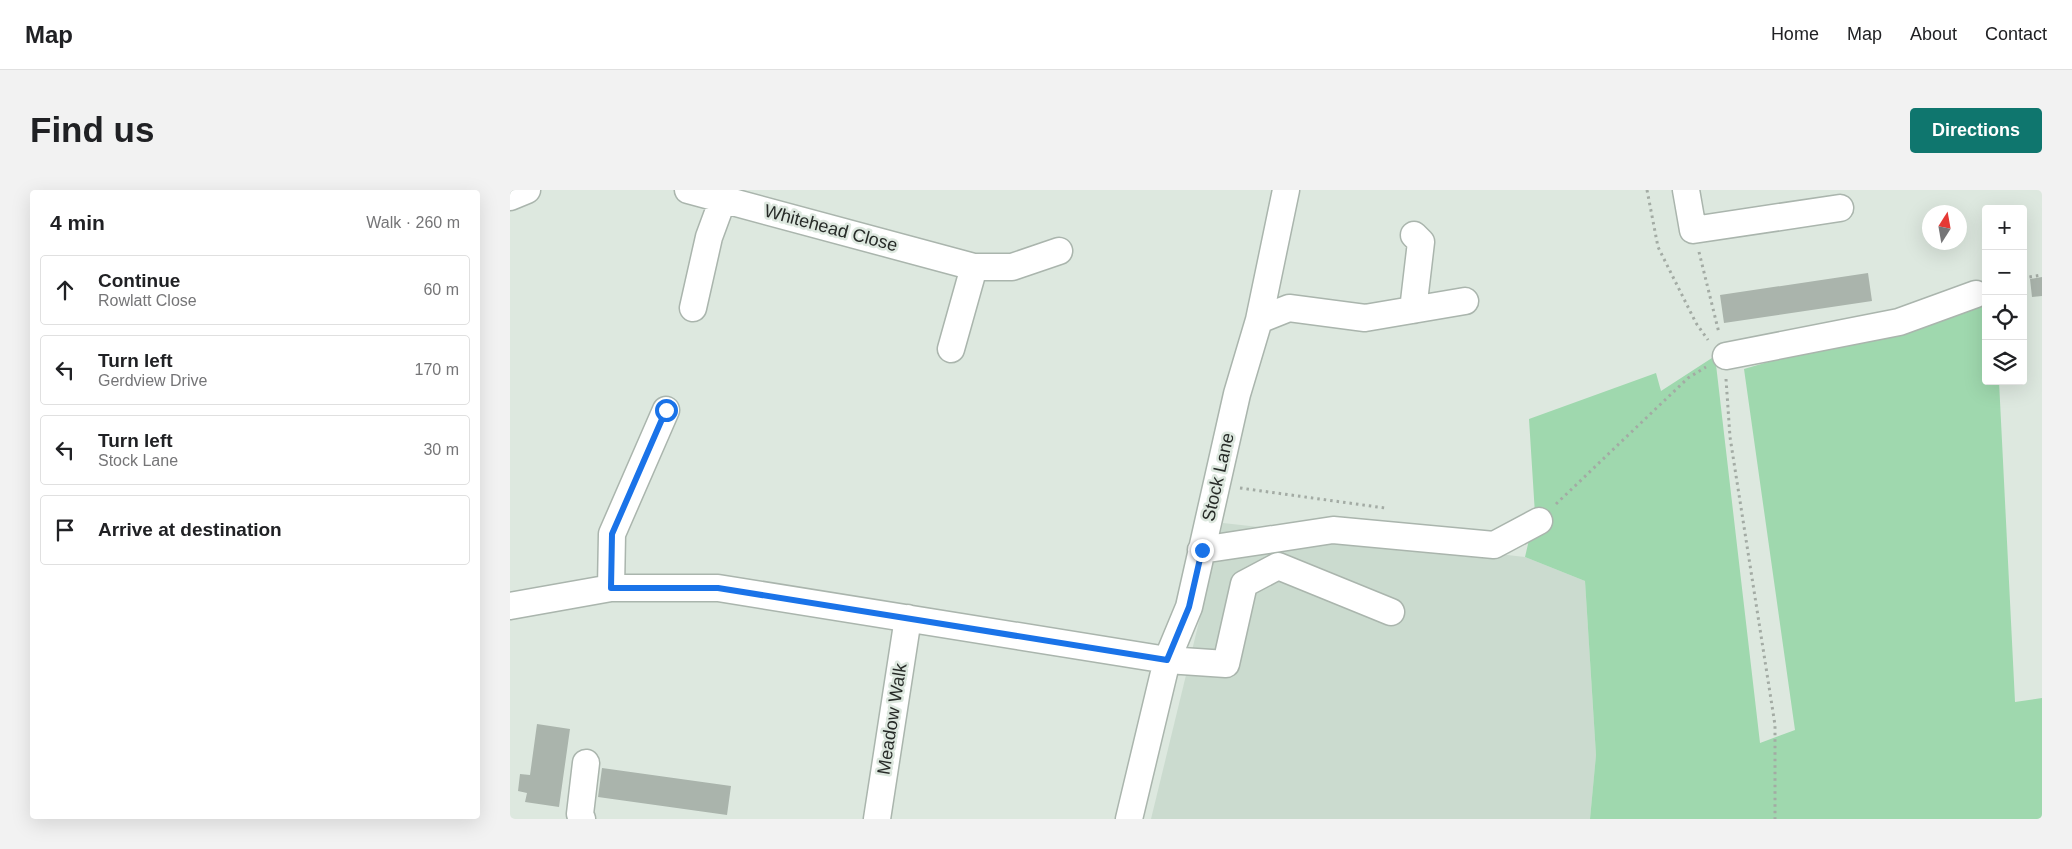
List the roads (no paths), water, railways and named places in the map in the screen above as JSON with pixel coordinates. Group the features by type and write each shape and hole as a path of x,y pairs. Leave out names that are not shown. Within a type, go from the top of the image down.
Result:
{"street":[{"path":"510,197 526,190"},
{"name":"Whitehead Close","path":"688,190 974,267 1012,268 1059,251"},
{"name":"Stock Lane","path":"1129,819 1167,660 1189,607 1237,394 1259,320 1286,190"},
{"path":"1686,190 1693,230 1840,208"},
{"path":"693,308 709,237 723,198"},
{"path":"1413,310 1421,242 1414,235"},
{"path":"951,349 974,267"},
{"path":"1724,357 1899,322 1976,294"},
{"path":"1259,320 1289,308 1365,318 1465,301"},
{"path":"611,588 612,534 666,410"},
{"path":"1202,550 1333,530 1494,545 1540,521"},
{"path":"510,606 611,588 718,588 1167,660 1226,664 1244,584 1278,566 1391,612"},
{"name":"Meadow Walk","path":"877,819 908,618"},
{"path":"581,816 586,763"}]}
